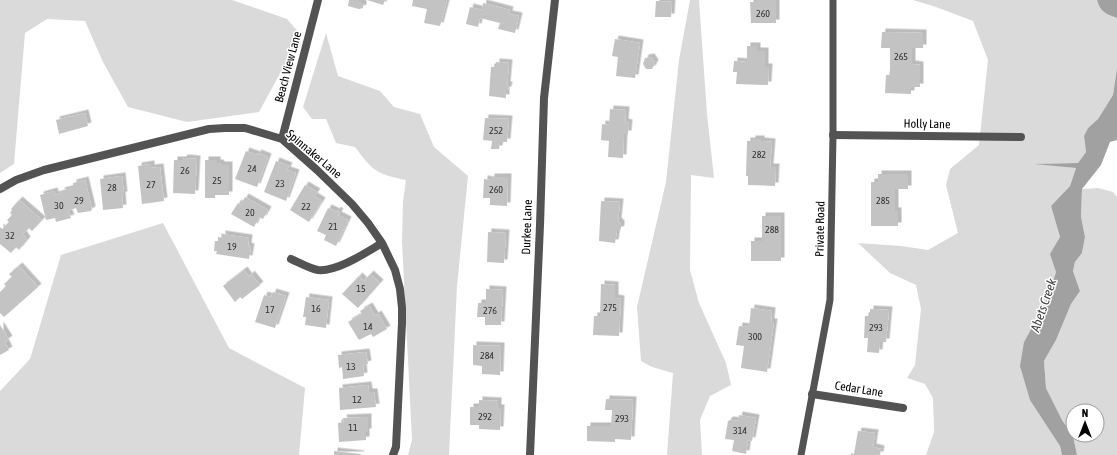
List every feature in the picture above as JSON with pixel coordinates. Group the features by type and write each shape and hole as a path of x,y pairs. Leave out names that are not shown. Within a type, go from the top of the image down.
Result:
{"street":[{"name":"Beach View Lane","path":"282,140 318,0"},
{"name":"Durkee Lane","path":"530,455 544,98 555,0"},
{"name":"Spinnaker Lane","path":"0,189 16,180 44,170 209,129 245,128 282,140 317,170 352,204 382,243 395,270 402,308 396,448 393,455"},
{"name":"Holly Lane","path":"833,135 1021,137"},
{"path":"291,259 317,270 332,268 349,261 382,243"},
{"name":"Cedar Lane","path":"812,394 903,408"}],"lane":[{"name":"Private Road","path":"801,455 830,300 834,0"}],"shaded area":[{"path":"0,0 232,0 287,19 301,35 259,112 187,122 128,107 103,62 85,21 47,19 25,33 14,164 0,173"},
{"path":"690,0 699,0 707,114 714,178 691,175 690,270 699,303 726,363 731,385 710,396 700,420 702,455 667,455 673,373 652,367 641,361 637,307 666,182 679,60"},
{"path":"913,0 1097,0 1104,12 1117,18 1117,68 1113,95 1098,119 1088,128 1084,136 1086,152 1078,163 1039,164 1076,168 1070,186 1051,206 1060,237 1051,254 1056,272 1048,298 1024,342 1053,434 1060,446 1062,455 926,455 934,432 933,398 925,384 907,378 915,365 921,309 916,285 890,273 858,243 901,246 928,250 958,233 946,185 950,169 979,145 988,60 973,21"},
{"path":"1097,0 1117,0 1117,18 1104,12"},
{"path":"326,33 338,76 380,91 394,107 420,114 434,147 468,176 457,286 449,455 408,455 412,440 402,242 403,201 406,180 381,173 366,161 355,147 336,143 326,119 312,119 303,107"},
{"path":"1117,68 1117,140 1110,142 1101,165 1082,189 1081,217 1085,237 1082,253 1075,262 1073,271 1080,291 1071,304 1056,340 1044,361 1046,388 1065,424 1065,443 1074,443 1077,455 1062,455 1060,446 1030,400 1020,366 1024,342 1048,298 1056,272 1050,254 1060,237 1051,206 1070,186 1076,168 1034,164 1078,163 1086,152 1084,136 1088,128 1098,119 1113,95"},
{"path":"1098,188 1113,192 1117,197 1117,455 1077,455 1074,443 1105,443 1105,403 1065,403 1065,424 1046,388 1044,361 1056,340 1071,304 1080,291 1073,271 1075,262 1082,253 1085,237 1081,217 1082,189"},
{"path":"163,223 229,348 305,388 299,455 0,455 0,391 30,359 61,255"}],"building":[{"path":"349,0 359,0 359,2 363,4 363,8 359,9 348,6"},
{"path":"367,0 385,0 383,5"},
{"path":"413,0 447,0 440,26 424,23 427,9 412,6"},
{"path":"756,0 776,0 776,23 751,23 750,2 756,2"},
{"path":"656,1 672,2 671,17 655,17"},
{"path":"483,3 510,10 509,14 519,16 515,33 498,29 500,23 480,18 478,27 466,24 470,7 482,10"},
{"path":"882,32 923,33 923,48 912,48 912,64 920,65 920,87 911,87 911,94 885,93 886,75 890,75 890,48 881,48"},
{"path":"615,39 640,43 635,78 616,76 618,57 612,56"},
{"path":"747,46 757,46 757,51 765,51 765,67 769,67 768,85 736,84 737,72 733,72 734,61 747,62"},
{"path":"651,57 655,63 652,69 646,69 643,64 645,58"},
{"path":"496,62 509,63 507,85 509,85 508,90 506,90 506,98 489,96 491,67 496,67"},
{"path":"610,109 626,110 625,122 629,123 628,134 624,134 623,158 608,157 609,141 601,140 602,124 609,125"},
{"path":"85,113 88,126 59,134 56,120"},
{"path":"485,118 509,119 507,142 500,142 499,149 491,149 492,141 483,140"},
{"path":"752,139 761,139 761,141 772,142 770,167 776,167 775,186 748,185 748,176 746,176 747,141 752,141"},
{"path":"246,151 257,155 258,153 268,157 257,187 235,179"},
{"path":"184,158 197,159 195,194 173,193 174,160 183,160"},
{"path":"205,160 217,160 217,163 220,163 221,165 229,165 229,195 215,195 215,198 205,198"},
{"path":"276,161 289,166 287,170 296,173 286,201 264,192"},
{"path":"151,164 151,168 160,167 164,201 142,204 138,166"},
{"path":"878,174 908,174 908,189 895,189 895,211 898,211 898,226 871,226 871,182 878,182"},
{"path":"122,176 124,195 122,195 123,208 103,210 100,179"},
{"path":"491,177 508,177 507,206 490,205 490,198 483,198 484,179 491,180"},
{"path":"85,180 92,209 91,211 78,213 76,208 68,211 71,218 56,222 55,218 46,220 40,195 54,191 55,195 62,193 61,191 73,188 73,183"},
{"path":"305,185 317,192 314,196 322,201 309,222 290,210"},
{"path":"245,197 268,210 263,219 259,217 254,227 231,214 238,203 241,205"},
{"path":"19,200 42,220 32,231 29,228 23,234 27,240 19,250 16,247 11,253 0,244 0,227 2,229 9,222 7,220 12,215 10,213 12,210 11,209"},
{"path":"601,201 620,202 618,221 621,224 621,228 620,230 617,230 615,243 599,241"},
{"path":"328,208 337,212 337,210 340,212 338,215 348,220 336,246 324,240 326,235 317,231"},
{"path":"762,216 781,216 781,261 751,261 751,241 762,241"},
{"path":"488,232 506,233 504,263 487,262"},
{"path":"222,234 249,238 248,246 251,247 249,259 216,254 217,251 214,251 215,241 218,241 218,237 222,238"},
{"path":"19,266 38,287 4,317 0,313 0,292 6,286 4,284 12,277 9,274"},
{"path":"244,270 249,277 251,274 260,285 242,299 240,297 235,302 223,286"},
{"path":"370,274 380,283 358,308 342,294 359,276 364,281"},
{"path":"601,284 615,285 615,298 621,299 619,336 593,335 594,316 600,316"},
{"path":"486,289 503,290 501,325 485,325 485,317 477,317 478,303 486,303"},
{"path":"273,292 286,296 275,328 255,322 264,295 271,297"},
{"path":"306,297 329,300 326,328 305,325 306,317 303,317"},
{"path":"369,306 375,316 378,314 387,329 373,337 371,334 359,340 348,322 362,314 360,311"},
{"path":"751,308 772,311 771,322 774,322 767,372 741,368 744,346 736,345 739,326 749,327"},
{"path":"870,309 889,310 886,342 880,342 879,353 867,352 868,338 864,338 865,316 870,316"},
{"path":"0,325 9,339 5,342 9,350 0,355"},
{"path":"473,345 501,346 500,375 482,374 482,366 473,365"},
{"path":"366,352 368,364 363,365 364,376 343,379 342,367 339,368 338,355"},
{"path":"368,385 369,392 374,392 376,407 340,410 339,388"},
{"path":"606,399 633,400 631,440 615,439 615,442 587,441 587,426 611,426 612,410 605,410"},
{"path":"479,400 498,401 498,408 501,408 500,430 479,429 479,425 470,425 470,407 479,407"},
{"path":"739,415 756,418 752,441 748,440 746,454 732,451 734,440 725,439 728,421 738,421"},
{"path":"368,417 368,432 366,432 366,440 339,442 338,423 344,422 343,418"},
{"path":"858,431 875,433 873,447 881,449 880,455 851,455 851,453 854,454"},
{"path":"334,451 361,454 361,455 334,455"}],"water label":[{"name":"Abets Creek","path":"1043,305"}]}
